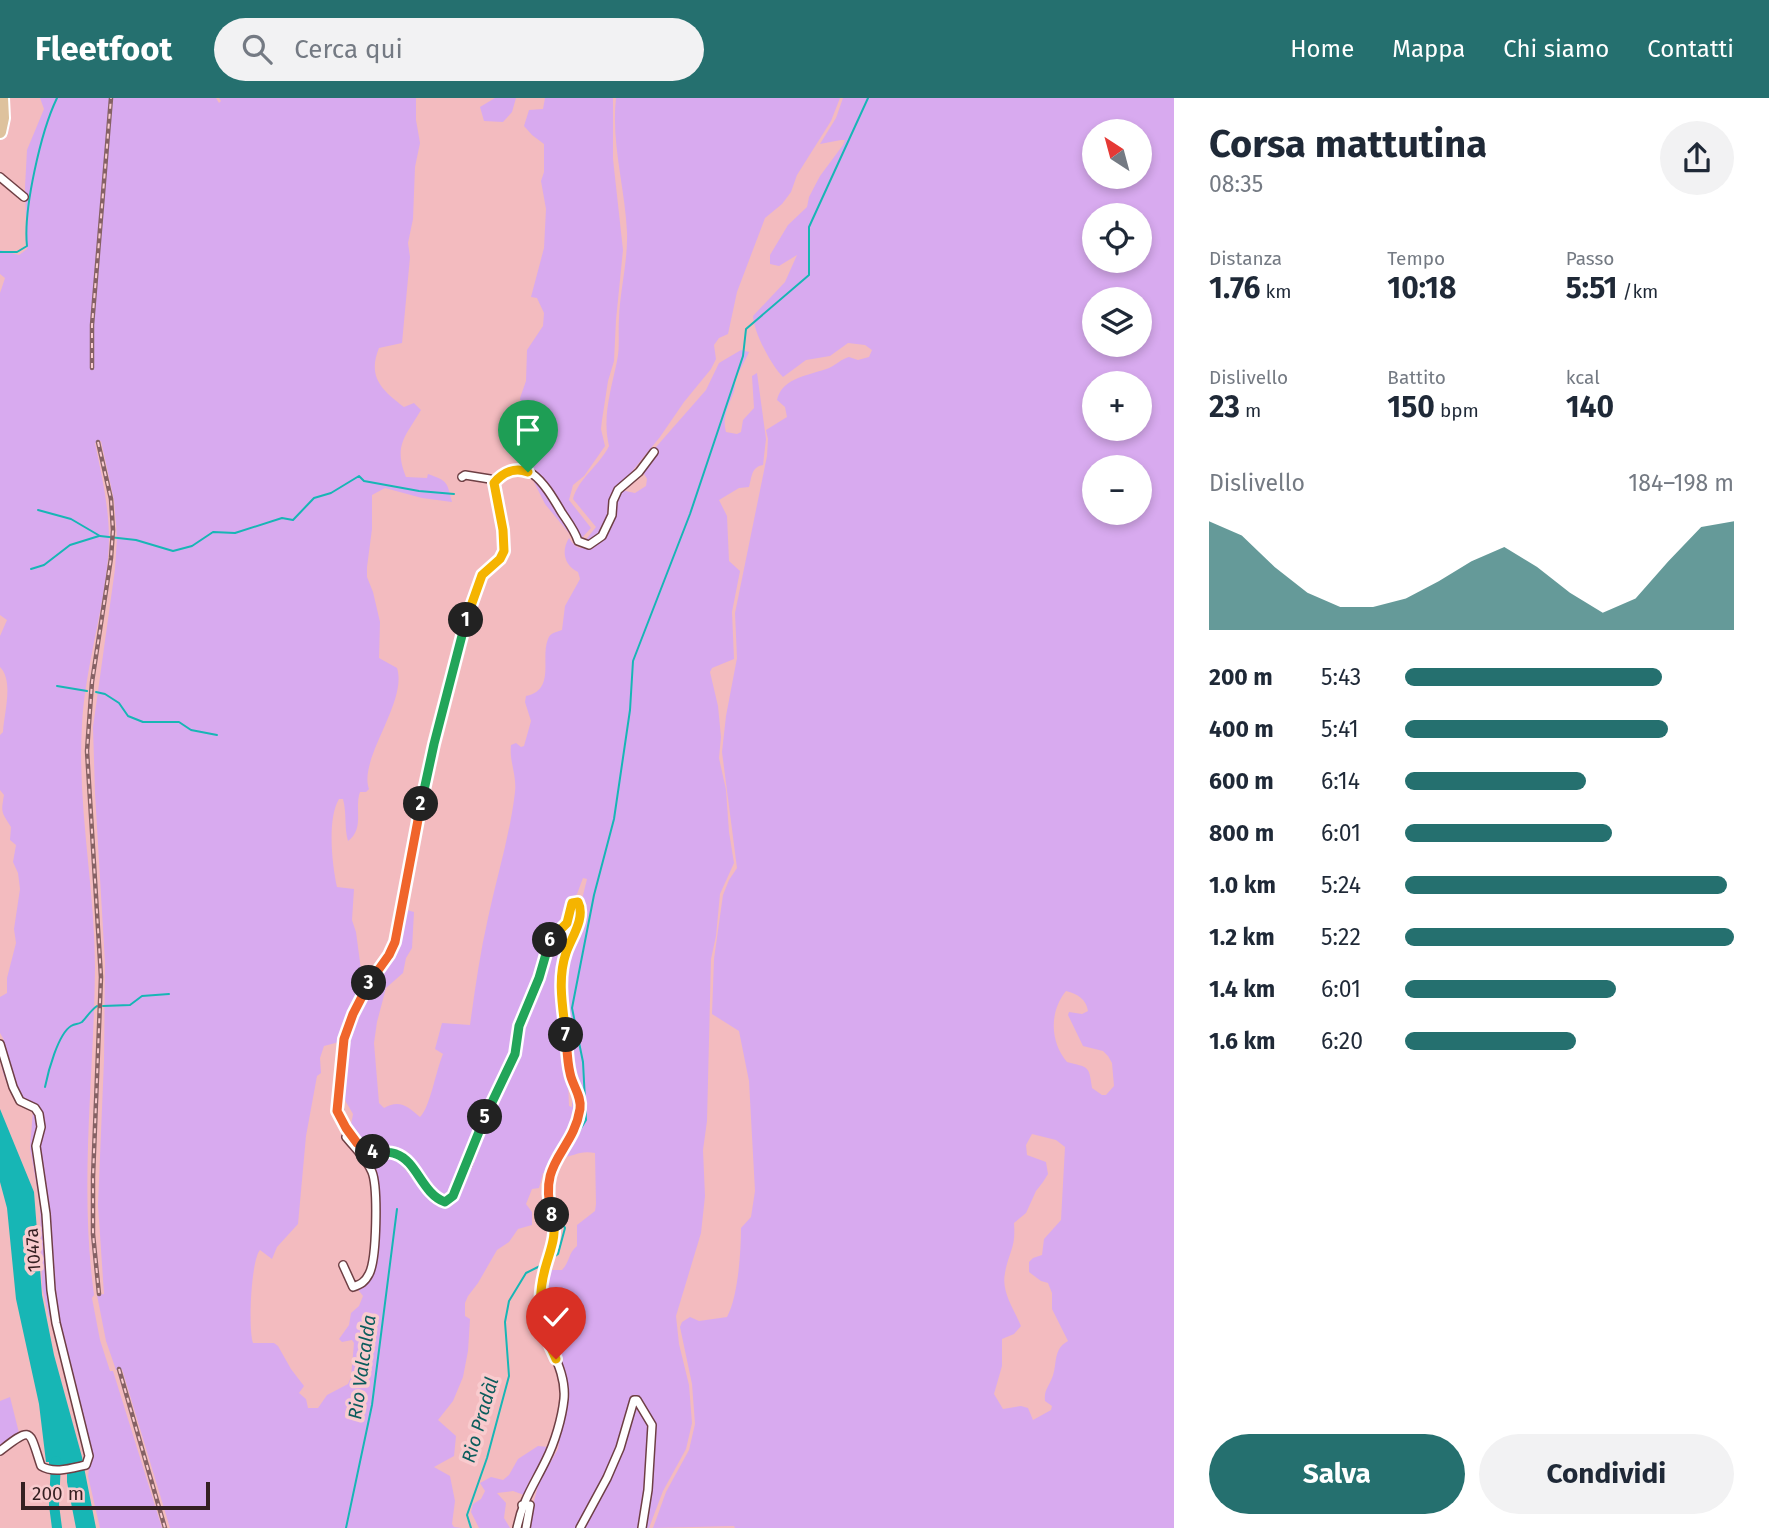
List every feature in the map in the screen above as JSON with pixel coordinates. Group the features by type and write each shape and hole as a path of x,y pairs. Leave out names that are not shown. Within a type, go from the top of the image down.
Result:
{"main road":[{"path":"0,132 3,118 2,98"}],"street":[{"path":"0,177 24,197"},
{"path":"494,483 510,471 522,469 533,474 553,497 578,541 585,545 595,542 601,536 612,515 613,500 618,490 639,472 654,452"},
{"path":"462,477 465,475 490,479 494,483 504,551 500,559 482,575 466,621 434,744 395,942 371,979 344,1039 337,1111 360,1146 400,1156 436,1198 445,1202 453,1196 468,1164 478,1131 515,1054 519,1026 539,978 551,939 567,923 572,903 578,902 580,918 561,972 570,1076 579,1097 580,1111 550,1175 547,1189 555,1236 539,1308 563,1378 564,1397 547,1458 522,1505 517,1528"},
{"name":"1047a","path":"0,1044 20,1101 35,1108 39,1114 41,1127 36,1146 46,1214 51,1290 56,1323 89,1456 85,1466 47,1470 41,1466 32,1438 27,1434 22,1434 0,1451"},
{"path":"343,1265 353,1287 363,1283 370,1273 375,1248 375,1181 369,1166 346,1137 349,1132"},
{"path":"580,1528 607,1478 620,1448 634,1400 637,1400 652,1424 649,1490 642,1528"},
{"path":"522,1505 530,1505 526,1528"}],"shaded area":[{"path":"40,98 216,98 219,103 219,98 416,98 420,143 415,167 413,219 408,243 410,257 402,343 379,348 375,367 379,382 389,395 404,407 414,403 421,410 406,434 401,449 406,477 427,478 428,474 443,481 452,502 422,498 385,488 372,495 367,577 380,622 379,658 397,668 399,682 396,697 370,762 367,777 369,789 360,792 358,798 356,830 348,841 343,799 339,799 332,830 332,855 337,887 354,889 352,920 363,985 343,1041 324,1046 320,1058 321,1073 317,1076 306,1136 298,1224 277,1247 272,1259 260,1250 257,1256 251,1295 251,1335 253,1343 274,1343 278,1346 304,1386 299,1393 306,1399 308,1408 318,1408 327,1395 348,1384 354,1343 352,1340 342,1342 339,1339 349,1325 351,1313 359,1306 363,1296 356,1287 366,1275 372,1255 375,1180 352,1145 373,1155 394,1155 399,1158 427,1194 440,1204 446,1205 455,1199 480,1131 503,1088 553,941 570,924 573,905 577,905 578,917 563,955 569,1106 572,1107 572,1086 576,1109 574,1120 547,1173 543,1173 539,1188 532,1189 526,1204 532,1212 532,1225 518,1229 509,1242 497,1250 468,1296 465,1316 470,1319 463,1377 453,1401 438,1420 456,1436 454,1456 434,1467 450,1476 455,1501 452,1524 462,1528 170,1528 122,1369 116,1370 106,1341 97,1295 104,1294 98,1205 105,963 93,727 117,537 114,500 101,441 95,443 104,486 109,543 84,704 81,755 95,968 87,1172 94,1295 92,1298 100,1340 110,1371 113,1371 162,1528 100,1528 88,1476 91,1455 60,1322 49,1317 42,1287 40,1204 30,1148 33,1111 6,1081 0,1054 0,1041 4,1040 0,1033 0,997 7,993 7,978 16,943 14,929 20,889 13,862 16,845 10,840 11,827 3,812 4,795 0,790 0,735 3,732 7,680 0,667 0,636 7,620 0,615 0,293 5,278 0,274 0,250 19,255 27,249 27,150 44,109"},
{"path":"495,98 516,98 512,112 503,122 484,121 480,107"},
{"path":"545,98 613,98 613,159 623,250 614,361 608,381 601,429 605,446 584,476 573,485 569,500 591,528 577,543 545,504 532,478 522,469 525,450 520,398 526,381 527,350 543,326 544,313 537,298 531,297 544,248 546,209 541,181 544,172 544,144 524,126 529,110 543,109"},
{"path":"616,98 840,98 831,121 797,175 791,192 782,204 765,218 737,292 728,334 719,338 714,345 716,359 711,369 612,496 599,533 592,541 584,542 596,527 573,499 579,485 609,446 606,425 618,356 626,254 626,215 615,132"},
{"path":"843,98 1174,98 1174,1528 653,1528 666,1492 689,1450 695,1424 692,1384 680,1327 682,1322 690,1317 699,1321 727,1317 736,1286 741,1228 751,1217 755,1191 749,1081 739,1031 712,1014 714,959 723,895 737,868 722,752 737,658 735,613 767,456 766,430 787,417 785,407 777,400 785,386 846,358 858,360 869,357 872,350 865,345 848,343 830,356 806,360 783,377 773,365 756,331 753,316 785,282 797,255 779,266 770,264 770,255 788,225 807,207 820,176 845,140 820,144 836,118","holes":["1066,991 1078,995 1085,1003 1088,1011 1082,1014 1069,1012 1068,1015 1083,1046 1103,1051 1112,1063 1114,1086 1106,1095 1092,1088 1086,1068 1067,1062 1061,1054 1054,1027 1060,999","1032,1134 1056,1140 1065,1147 1061,1220 1044,1239 1042,1255 1029,1262 1029,1272 1048,1283 1052,1293 1052,1309 1068,1341 1057,1353 1054,1373 1046,1392 1045,1401 1052,1406 1051,1410 1033,1420 1028,1408 1021,1406 1003,1409 994,1394 1002,1366 1002,1339 1014,1334 1021,1326 1006,1294 1004,1280 1013,1244 1014,1223 1026,1213 1048,1174 1046,1162 1027,1155 1026,1145"]},
{"path":"741,350 749,352 735,380 734,392 725,417 726,432 741,432 743,420 754,408 752,376 757,373 766,439 763,465 754,470 749,487 739,488 719,500 727,516 729,561 740,571 732,612 734,659 712,668 710,672 718,706 721,737 719,758 726,790 734,863 720,894 711,959 707,1121 703,1150 705,1196 701,1233 676,1316 679,1344 689,1385 692,1423 686,1449 663,1491 649,1528 645,1528 655,1434 648,1411 638,1398 612,1463 578,1528 527,1528 539,1482 558,1449 566,1396 562,1361 547,1328 543,1299 551,1270 562,1270 565,1267 577,1246 577,1225 595,1211 596,1204 595,1153 584,1152 560,1157 581,1115 571,1066 564,973 587,879 583,878 577,894 571,900 567,918 547,942 511,1052 500,1073 454,1191 446,1198 441,1198 430,1189 419,1172 402,1155 362,1144 350,1130 353,1114 342,1088 352,1032 371,989 398,948 407,910 414,912 412,948 406,958 403,973 386,988 374,1043 379,1103 384,1108 394,1104 403,1105 420,1117 427,1106 443,1054 435,1049 442,1023 470,1025 483,944 513,808 515,786 511,745 516,743 524,746 531,721 525,702 526,696 541,687 548,639 562,630 565,606 580,579 578,572 570,566 565,557 569,538 577,547 585,548 601,532 621,490 635,493 646,486 647,479 643,472 649,455 706,390 719,363"},
{"path":"10,1397 19,1433 0,1448 0,1401"},
{"path":"635,1402 649,1425 651,1436 640,1528 583,1528"},
{"path":"538,1446 548,1449 524,1495 513,1491 497,1493 506,1503 504,1518 510,1528 479,1528 471,1512 473,1504 481,1499 485,1491 480,1483 491,1477 503,1480 518,1459"}],"water":[{"path":"0,1109 34,1192 42,1295 54,1355 82,1457 96,1528 76,1528 67,1469 49,1468 49,1462 46,1462 39,1404 16,1299 7,1208 0,1182"}],"waterway":[{"path":"0,252 17,252 27,246 26,231 34,171 57,98"},
{"path":"555,1206 553,1185 559,1164 586,1120 583,1062 572,1008 594,895 614,819 630,710 633,661 690,514 743,356 746,329 809,275 809,227 868,98"},
{"path":"38,510 71,519 100,536 136,540 173,551 192,546 213,532 235,533 282,518 293,520 314,498 331,493 359,476 364,481 454,494"},
{"path":"31,569 44,565 70,545 99,536"},
{"path":"57,686 87,691"},
{"path":"96,692 105,694 119,703 128,716 143,722 179,722 191,730 217,735"},
{"path":"103,1006 130,1005 142,996 169,994"},
{"path":"45,1087 54,1054 66,1030 82,1022 97,1006"},
{"name":"Rio Valcalda","path":"346,1528 372,1405 397,1209"},
{"name":"Rio Pradàl","path":"551,1259 558,1254 565,1228 556,1211"},
{"name":"Rio Pradàl","path":"471,1528 467,1515 487,1458 509,1376 505,1322 509,1301 526,1273 544,1264"},
{"path":"56,1461 54,1505 57,1528"}],"railway":[{"path":"92,368 92,325 111,98"},
{"path":"98,442 111,499 113,530 92,682 87,751 101,977 93,1177 93,1234 99,1294"},
{"path":"119,1369 165,1528"}],"route":[{"path":"528,472 522,469 510,471 494,483 505,543 504,551 477,584 434,744 395,942 371,979 344,1039 337,1111 360,1146 374,1152 400,1156 440,1201 445,1202 453,1196 468,1164 478,1131 515,1054 519,1026 543,967 545,953 551,939 567,923 572,903 578,902 580,918 561,972 570,1076 579,1097 580,1111 554,1164 547,1189 555,1236 544,1270 539,1308 556,1359"}]}
